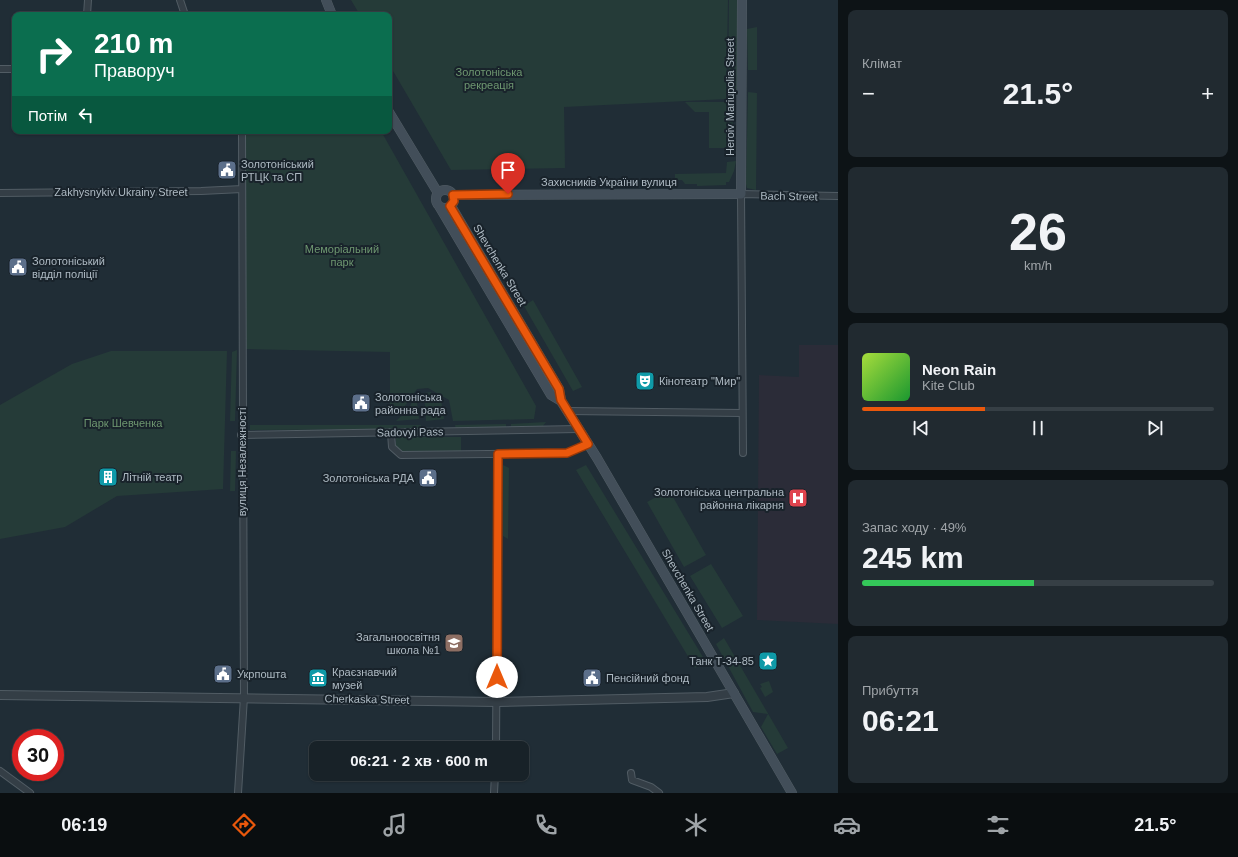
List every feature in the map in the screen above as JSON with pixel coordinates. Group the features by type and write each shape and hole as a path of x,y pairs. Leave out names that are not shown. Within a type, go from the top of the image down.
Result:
{"main road":[{"path":"326,0 331,12"},
{"name":"Heroiv Mariupolia Street","path":"741,194 742,0"},
{"path":"392,117 438,193 436,198 439,206 445,208 450,206 454,201 453,195 446,190 438,193"},
{"name":"Захисників України вулиця","path":"453,195 741,194"},
{"name":"Shevchenka Street","path":"439,206 550,395 561,400"},
{"name":"Shevchenka Street","path":"450,206 559,389 561,400 567,411 588,444 792,793"}],"street":[{"path":"87,12 88,0"},
{"path":"180,0 184,12"},
{"path":"0,69 12,68"},
{"name":"вулиця Незалежності","path":"238,793 244,697 242,134"},
{"name":"Zakhysnykiv Ukrainy Street","path":"0,193 201,191 242,189"},
{"path":"741,194 743,454"},
{"name":"Bach Street","path":"741,194 838,196"},
{"path":"567,411 742,413"},
{"name":"Sadovyi Pass","path":"242,435 578,429"},
{"path":"391,433 392,447 402,455 567,453 588,444"},
{"path":"496,741 498,454"},
{"name":"Cherkaska Street","path":"0,695 244,697 497,702 707,697 734,693"},
{"path":"0,771 30,793"},
{"path":"631,773 632,780 651,787 658,793"},
{"path":"494,793 495,781"}],"shaded area":[{"name":"Золотоніська центральна районна лікарня","path":"799,345 838,345 838,624 757,620 759,375 799,377"}],"green space":[{"name":"Золотоніська рекреація","path":"351,0 728,0 726,99 564,107 565,168 451,170 392,69 392,12 358,12"},
{"path":"729,0 738,0 737,96 729,101 735,102 732,134 735,148 709,148 709,112 695,112 685,102 728,102"},
{"path":"757,27 757,70 748,70 747,29"},
{"path":"748,92 757,93 756,190 747,188 746,184"},
{"name":"Меморіальний парк","path":"246,134 383,134 536,406 534,419 453,421 449,400 428,388 417,389 402,410 390,414 390,352 246,349"},
{"path":"736,161 734,171 729,182 726,182 726,185 697,186 697,184 685,184 682,180 675,180 675,174 726,173 727,162"},
{"path":"533,300 582,387 573,391 524,306"},
{"path":"237,350 235,421 230,421 232,352"},
{"name":"Парк Шевченка","path":"111,351 227,351 223,489 117,496 65,527 0,539 0,405 72,364"},
{"path":"431,392 432,395 437,395 437,399 441,399 444,419 426,421 424,393"},
{"path":"416,394 419,419 396,421 408,410"},
{"path":"546,422 540,430 511,430 511,424"},
{"path":"506,424 506,430 456,431 455,425"},
{"path":"250,425 421,425 421,429 250,430"},
{"path":"396,437 461,437 461,451 404,452 396,448"},
{"path":"231,451 236,451 235,491 230,491"},
{"path":"503,465 509,468 508,539 503,536"},
{"path":"586,465 706,662 695,668 576,470"},
{"path":"669,490 706,555 684,567 647,502"},
{"path":"711,564 743,616 722,628 690,576"},
{"path":"724,638 788,748 777,754 761,727 768,714 753,712 716,644"},
{"path":"769,681 773,692 765,697 760,688 762,687 760,684"}],"place":[{"name":"Золотоніський РТЦК та СП","path":"227,170"},
{"name":"Золотоніський відділ поліції","path":"18,267"},
{"name":"Кінотеатр \"Мир\"","path":"645,381"},
{"name":"Золотоніська районна рада","path":"361,403"},
{"name":"Літній театр","path":"108,477"},
{"name":"Золотоніська РДА","path":"428,478"},
{"name":"Золотоніська центральна районна лікарня","path":"798,498"},
{"name":"Загальноосвітня школа №1","path":"454,643"},
{"name":"Танк Т-34-85","path":"768,661"},
{"name":"Укрпошта","path":"223,674"},
{"name":"Краєзнавчий музей","path":"318,678"},
{"name":"Пенсійний фонд","path":"592,678"}],"route":[{"path":"497,677 498,454 567,453 588,444 561,400 559,389 450,206 454,201 453,195 508,194"}]}
